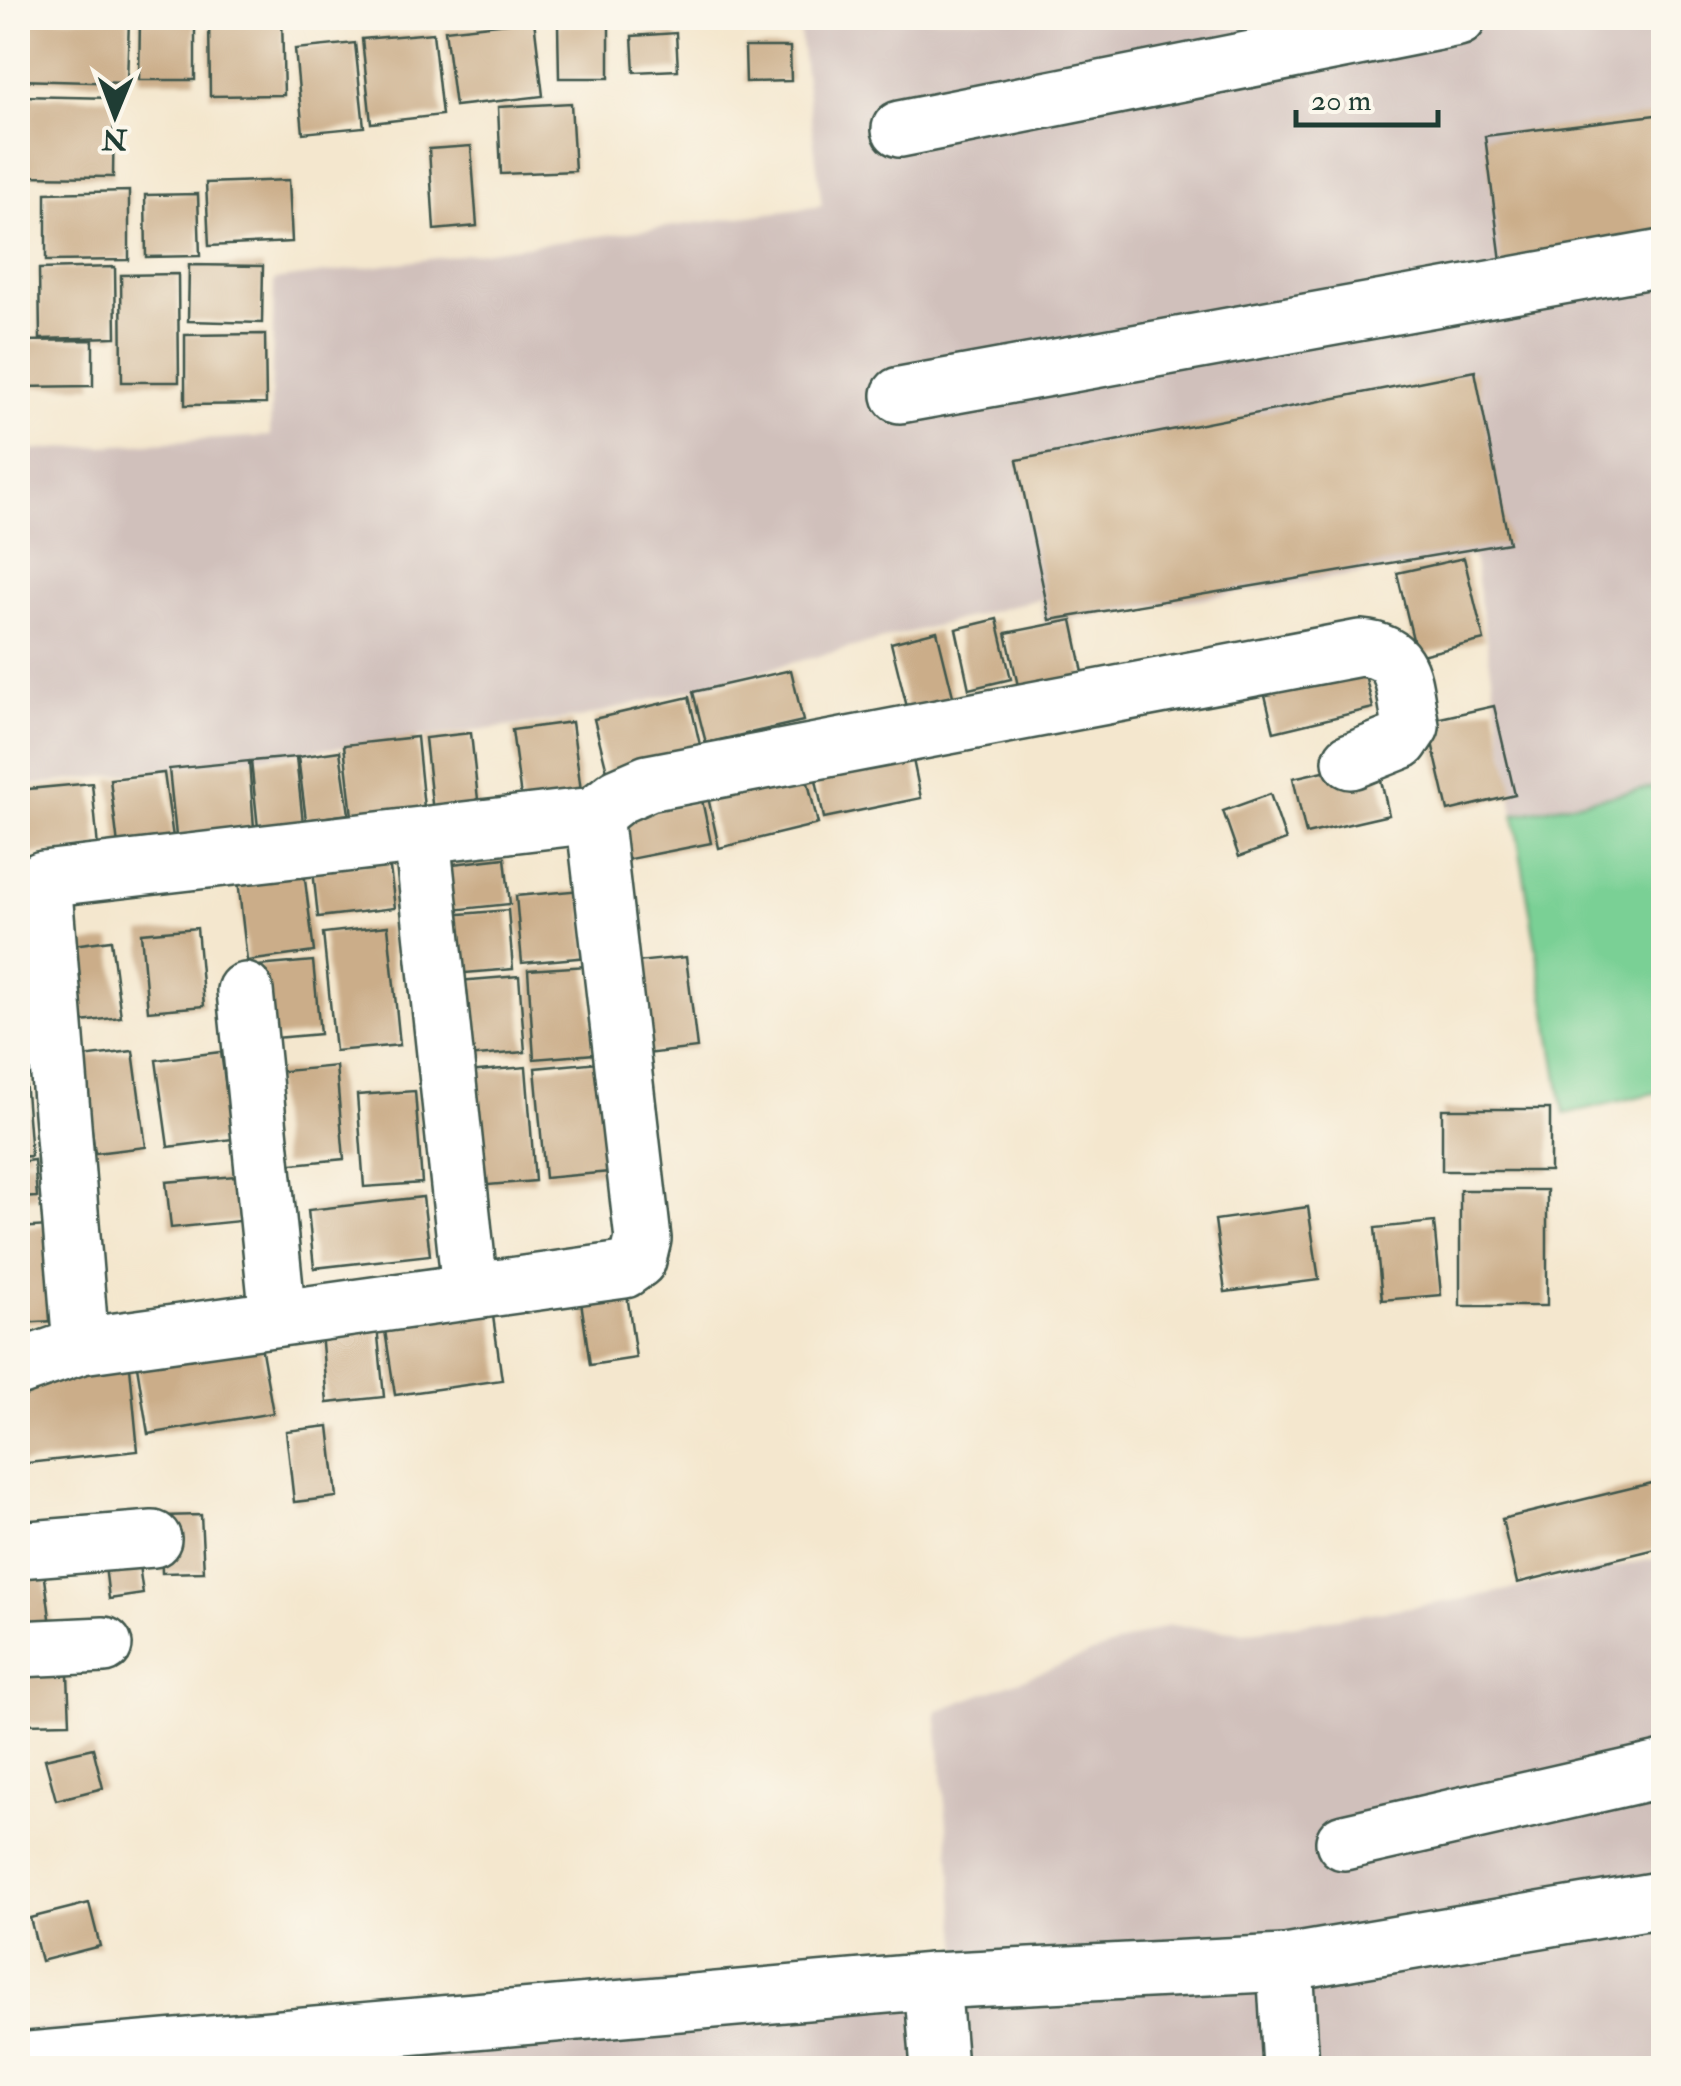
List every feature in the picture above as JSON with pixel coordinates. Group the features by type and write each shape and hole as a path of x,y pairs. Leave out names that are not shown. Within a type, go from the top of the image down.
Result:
{"street":[{"path":"900,129 1458,18"},
{"path":"900,395 1662,258"},
{"path":"81,1346 30,879 594,815 618,796 648,783 1360,648 1382,650 1397,662 1411,726 1401,741 1351,761"},
{"path":"18,1368 81,1346 624,1270 638,1260 643,1240 594,815"},
{"path":"422,837 470,1289"},
{"path":"245,991 278,1318"},
{"path":"18,1550 153,1539"},
{"path":"18,1648 104,1644"},
{"path":"1344,1842 1664,1769"},
{"path":"18,2062 932,1981 1285,1963 1664,1898"},
{"path":"1285,1963 1291,2068"},
{"path":"932,1981 939,2068"}],"shaded area":[{"path":"798,18 1663,18 1663,785 1514,815 1473,556 1045,623 1039,599 580,718 18,787 18,451 270,436 274,280 822,206"},
{"path":"1663,1557 1663,2068 18,2068 18,2031 960,1960 936,1711 1169,1625 1245,1632 1464,1599"}],"green space":[{"path":"1663,785 1663,1091 1564,1114 1514,815"}],"building":[{"path":"18,18 129,18 127,83 18,80"},
{"path":"140,18 195,18 195,80 139,80"},
{"path":"209,18 282,18 284,95 210,96"},
{"path":"534,20 543,96 455,106 445,30"},
{"path":"558,24 609,25 609,78 559,78"},
{"path":"433,33 442,115 371,123 362,39"},
{"path":"676,33 678,70 634,72 632,36"},
{"path":"355,43 364,127 303,133 295,49"},
{"path":"745,47 790,47 791,81 746,82"},
{"path":"18,96 114,98 113,177 18,176"},
{"path":"571,103 575,171 501,174 498,107"},
{"path":"1664,114 1664,250 1502,269 1485,136"},
{"path":"471,146 477,226 434,230 429,149"},
{"path":"289,180 292,242 209,246 206,183"},
{"path":"129,191 129,260 46,261 46,193"},
{"path":"198,194 200,256 146,257 145,195"},
{"path":"189,265 263,266 262,323 188,321"},
{"path":"115,267 116,337 40,339 39,269"},
{"path":"178,274 179,382 122,382 121,275"},
{"path":"265,334 266,404 185,405 185,335"},
{"path":"93,340 93,386 18,387 18,341"},
{"path":"1475,371 1509,543 1050,620 1017,460"},
{"path":"1464,558 1484,640 1417,656 1397,573"},
{"path":"997,619 1011,679 969,689 956,629"},
{"path":"1072,620 1084,677 1019,690 1006,633"},
{"path":"937,631 954,700 908,711 891,643"},
{"path":"1357,641 1373,708 1274,732 1258,666"},
{"path":"791,670 803,721 706,743 693,692"},
{"path":"689,697 703,758 609,779 594,719"},
{"path":"1494,706 1515,795 1448,811 1427,721"},
{"path":"572,722 583,806 523,813 512,730"},
{"path":"471,733 479,809 433,813 425,738"},
{"path":"417,737 424,808 352,816 344,745"},
{"path":"911,750 921,798 824,818 814,770"},
{"path":"340,751 349,814 306,820 298,757"},
{"path":"296,757 303,823 258,828 251,761"},
{"path":"1376,759 1389,815 1306,834 1293,778"},
{"path":"249,761 254,828 176,836 169,769"},
{"path":"164,773 174,845 119,854 110,779"},
{"path":"806,774 818,824 719,848 708,797"},
{"path":"92,783 98,848 18,855 18,790"},
{"path":"1270,794 1286,840 1239,857 1223,811"},
{"path":"702,800 711,843 625,860 616,818"},
{"path":"505,858 510,904 424,913 418,868"},
{"path":"389,860 395,908 318,917 313,870"},
{"path":"303,864 314,952 247,961 237,871"},
{"path":"582,890 588,957 522,963 516,896"},
{"path":"508,910 513,969 441,975 437,916"},
{"path":"388,926 400,1045 335,1051 323,933"},
{"path":"197,928 204,1006 148,1011 141,933"},
{"path":"111,940 121,1017 66,1024 57,947"},
{"path":"686,957 697,1048 637,1055 626,963"},
{"path":"313,961 320,1034 264,1039 258,966"},
{"path":"587,966 594,1054 534,1059 528,970"},
{"path":"519,976 525,1052 454,1058 446,982"},
{"path":"18,1022 25,1061 18,1062"},
{"path":"133,1051 146,1147 95,1153 82,1057"},
{"path":"221,1052 233,1139 168,1147 156,1060"},
{"path":"599,1062 609,1172 545,1178 535,1068"},
{"path":"336,1066 344,1159 282,1165 274,1072"},
{"path":"526,1067 535,1181 464,1187 455,1073"},
{"path":"25,1078 31,1156 18,1157 18,1079"},
{"path":"415,1091 422,1183 364,1187 357,1095"},
{"path":"1442,1109 1550,1109 1550,1171 1442,1171"},
{"path":"34,1160 37,1197 18,1198 18,1162"},
{"path":"235,1176 240,1221 171,1228 166,1182"},
{"path":"1460,1190 1547,1190 1547,1306 1460,1306"},
{"path":"423,1197 430,1255 314,1268 308,1210"},
{"path":"1308,1207 1319,1280 1225,1292 1215,1220"},
{"path":"1434,1222 1441,1295 1382,1300 1375,1228"},
{"path":"48,1226 54,1321 18,1323 18,1228"},
{"path":"626,1287 636,1358 590,1365 580,1294"},
{"path":"492,1309 502,1380 395,1395 384,1324"},
{"path":"377,1326 384,1397 327,1403 321,1331"},
{"path":"259,1334 273,1413 148,1434 135,1354"},
{"path":"130,1367 138,1451 18,1464 18,1384 37,1376"},
{"path":"329,1426 337,1497 294,1502 286,1431"},
{"path":"1664,1480 1664,1547 1517,1583 1502,1519"},
{"path":"201,1515 204,1572 162,1573 160,1516"},
{"path":"135,1536 143,1594 109,1599 102,1541"},
{"path":"43,1562 51,1626 18,1630 18,1565"},
{"path":"68,1675 70,1723 25,1724 23,1676"},
{"path":"93,1748 103,1788 56,1800 45,1759"},
{"path":"89,1903 100,1946 41,1961 30,1918"}]}
